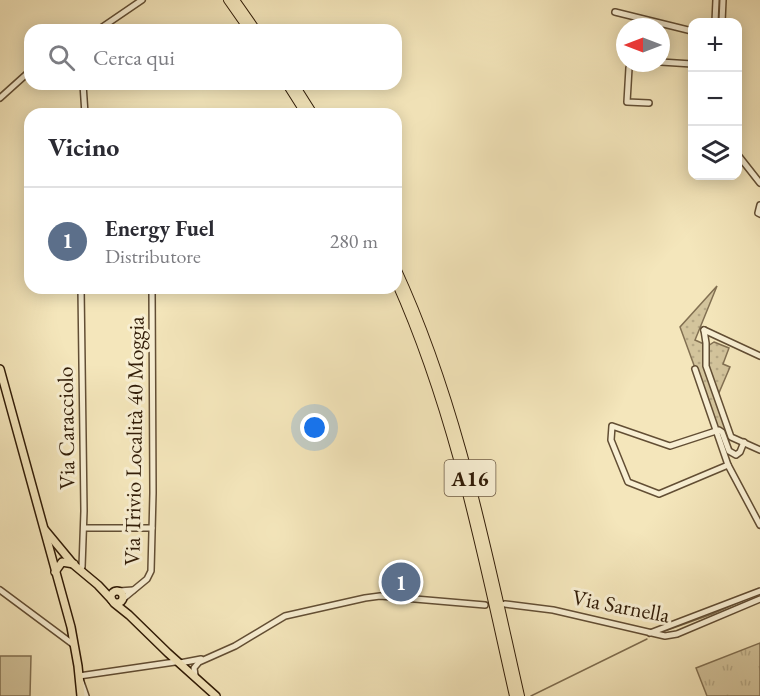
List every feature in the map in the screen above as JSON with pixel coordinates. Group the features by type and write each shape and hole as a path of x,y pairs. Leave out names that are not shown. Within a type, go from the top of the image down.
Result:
{"highway":[{"path":"228,0 245,24"},
{"path":"235,0 252,24"},
{"path":"291,90 302,108"},
{"path":"298,90 309,108"},
{"name":"A16","path":"402,282 431,352 466,462 519,696"},
{"name":"A16","path":"401,294 432,372 460,463 514,696"}],"main road":[{"path":"0,369 56,572 74,645 81,696"},
{"path":"43,527 78,566 211,696"},
{"path":"49,550 57,544"},
{"path":"56,572 57,544"},
{"path":"56,572 62,562 78,566"},
{"path":"98,585 121,595 129,615"},
{"path":"113,601 112,594 121,595"},
{"path":"113,601 118,603 121,595"},
{"path":"177,663 189,666 216,696"},
{"path":"189,666 199,684"}],"street":[{"path":"107,24 141,0"},
{"path":"715,18 716,0"},
{"path":"722,18 723,0"},
{"path":"615,12 688,30"},
{"path":"670,63 688,64"},
{"path":"629,72 627,102 649,103"},
{"path":"0,98 24,76"},
{"path":"83,90 85,108"},
{"path":"742,159 760,183"},
{"path":"760,205 758,213 760,214"},
{"name":"Via Caracciolo","path":"78,566 84,528 81,294"},
{"name":"Via Trivio Località 40 Moggia","path":"121,595 135,590 147,579 151,570 152,294"},
{"path":"760,356 704,330 706,366 731,437 760,450"},
{"path":"694,369 728,465 760,525"},
{"path":"728,465 659,494 628,482 611,440 612,426 670,446 716,431 722,432 729,451 736,455 740,452 744,442"},
{"path":"84,528 152,528"},
{"path":"0,590 74,645"},
{"path":"650,633 759,591 760,599"},
{"path":"189,666 235,646 285,616 365,598 380,596 485,605"},
{"name":"Via Sarnella","path":"505,604 553,610 665,636 677,634 760,599"},
{"path":"195,675 195,666 206,658"},
{"path":"86,696 79,675 177,663"}],"green space":[{"path":"717,286 695,340 704,344 704,365 726,430 717,428 680,327"},
{"path":"714,342 729,348 723,364 730,367 718,395 708,364 708,346"},
{"path":"760,643 760,696 707,696 696,668"},
{"path":"0,656 31,656 30,696 0,696"}],"waterway":[{"path":"662,632 751,597"},
{"path":"531,696 647,639"}],"place":[{"name":"Energy Fuel","path":"401,582"}]}
